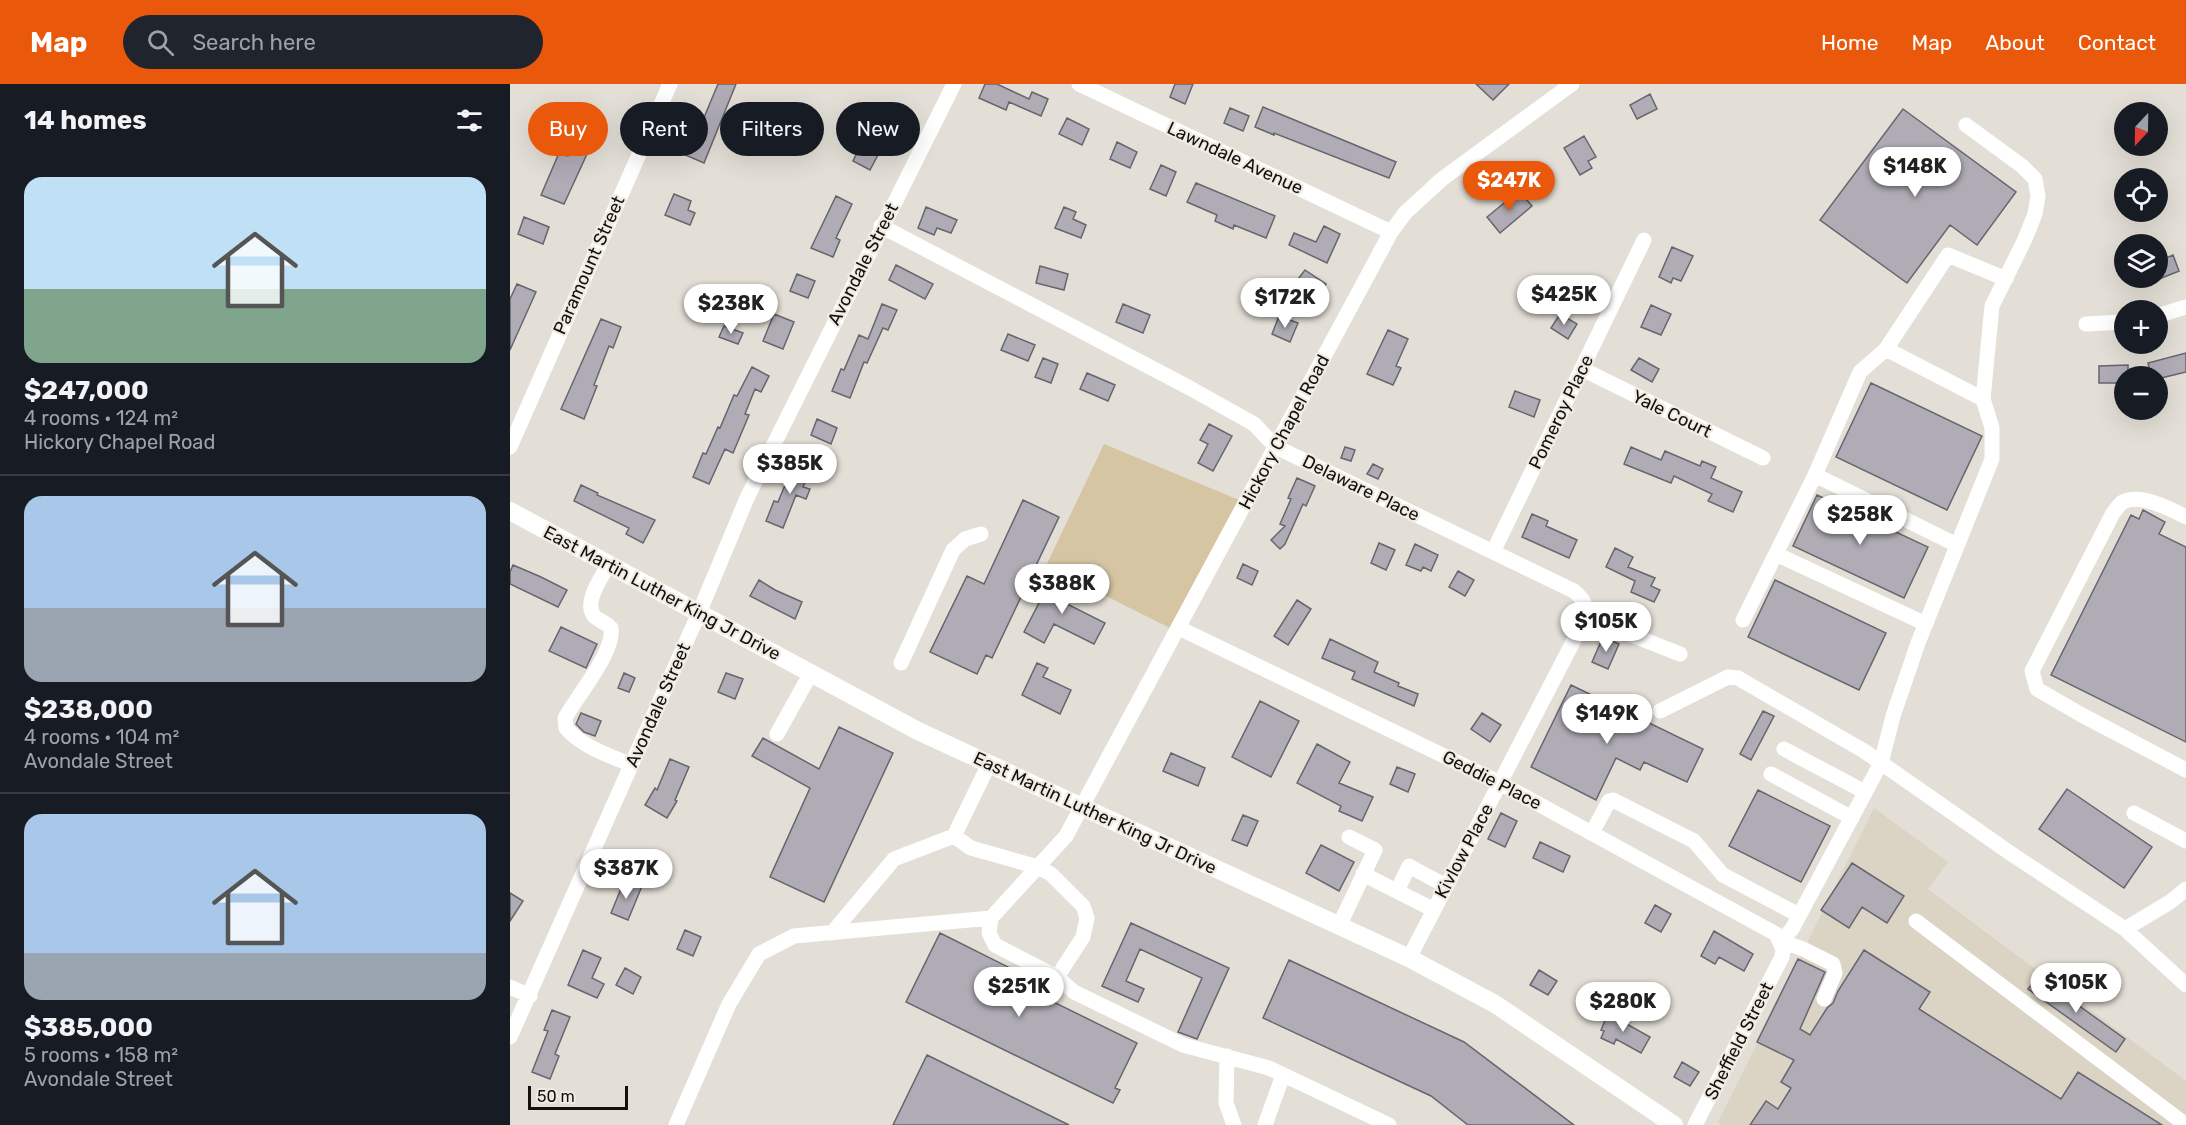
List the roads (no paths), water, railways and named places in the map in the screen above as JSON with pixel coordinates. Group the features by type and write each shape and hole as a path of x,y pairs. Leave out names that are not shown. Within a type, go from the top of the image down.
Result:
{"main road":[{"name":"East Martin Luther King Jr Drive","path":"510,511 918,731 1409,958 1495,1004 1674,1125"}],"street":[{"name":"Paramount Street","path":"510,447 670,84"},
{"name":"Avondale Street","path":"510,1037 699,613 747,498 954,84"},
{"name":"Lawndale Avenue","path":"1079,84 1391,232"},
{"name":"Hickory Chapel Road","path":"1038,867 1066,836 1083,807 1391,232 1405,213 1442,179 1569,84"},
{"path":"1781,941 1792,929 1881,763 1893,716 1926,624 1992,459 1992,428 1983,399 1992,306 2035,214 2038,196 2035,179 2022,166 1966,125"},
{"name":"Delaware Place","path":"881,226 1207,397 1254,424 1276,447 1575,591 1584,599 1587,608 1586,617"},
{"name":"Pomeroy Place","path":"1493,552 1644,240"},
{"path":"1743,620 1815,475 1860,372 1886,349 1948,255 2006,279"},
{"path":"2168,313 2186,307"},
{"path":"2086,324 2114,323"},
{"path":"1886,349 1983,399"},
{"name":"Yale Court","path":"1582,369 1763,458"},
{"path":"1815,475 1958,545"},
{"path":"2186,517 2152,502 2133,500 2123,502 2113,513 2032,671 2037,689 2186,770"},
{"path":"901,663 953,550 965,539 981,534"},
{"path":"1776,554 1926,624"},
{"path":"609,564 593,595 591,610 594,616 610,628 612,634 602,658 565,718 566,728 572,736 585,744 631,765"},
{"path":"1586,617 1680,654"},
{"name":"Kivlow Place","path":"1409,958 1586,617"},
{"name":"Geddie Place","path":"1179,628 1500,783 1770,929 1781,941 1833,964 1835,973 1824,999"},
{"path":"777,734 811,673"},
{"path":"1660,711 1728,677 1738,678 1881,763 2013,855 2125,929 2186,985"},
{"path":"1784,749 1865,792"},
{"path":"832,933 894,859 954,836 989,764"},
{"path":"1771,774 1852,818"},
{"path":"1592,833 1609,801 1613,800 1694,841 1723,875 1799,915"},
{"path":"2133,813 2186,841"},
{"path":"954,836 971,848 1038,867 1051,874 1083,906 1087,918 1083,937 1057,977"},
{"path":"1339,926 1375,850 1349,837"},
{"path":"1397,891 1409,866 1446,886"},
{"path":"1038,867 991,918 990,933 995,945 1057,977 1074,992 1183,1045 1269,1068 1389,1125"},
{"path":"1364,874 1434,910"},
{"path":"2125,929 2170,902 2186,889"},
{"path":"676,1125 729,1004 759,954 794,936 991,918"},
{"path":"1916,921 2186,1125"},
{"name":"Sheffield Street","path":"1695,1125 1782,957 1781,941"},
{"path":"510,987 530,996"},
{"path":"1227,1056 1226,1103 1234,1125"},
{"path":"1265,1125 1283,1075"}]}
